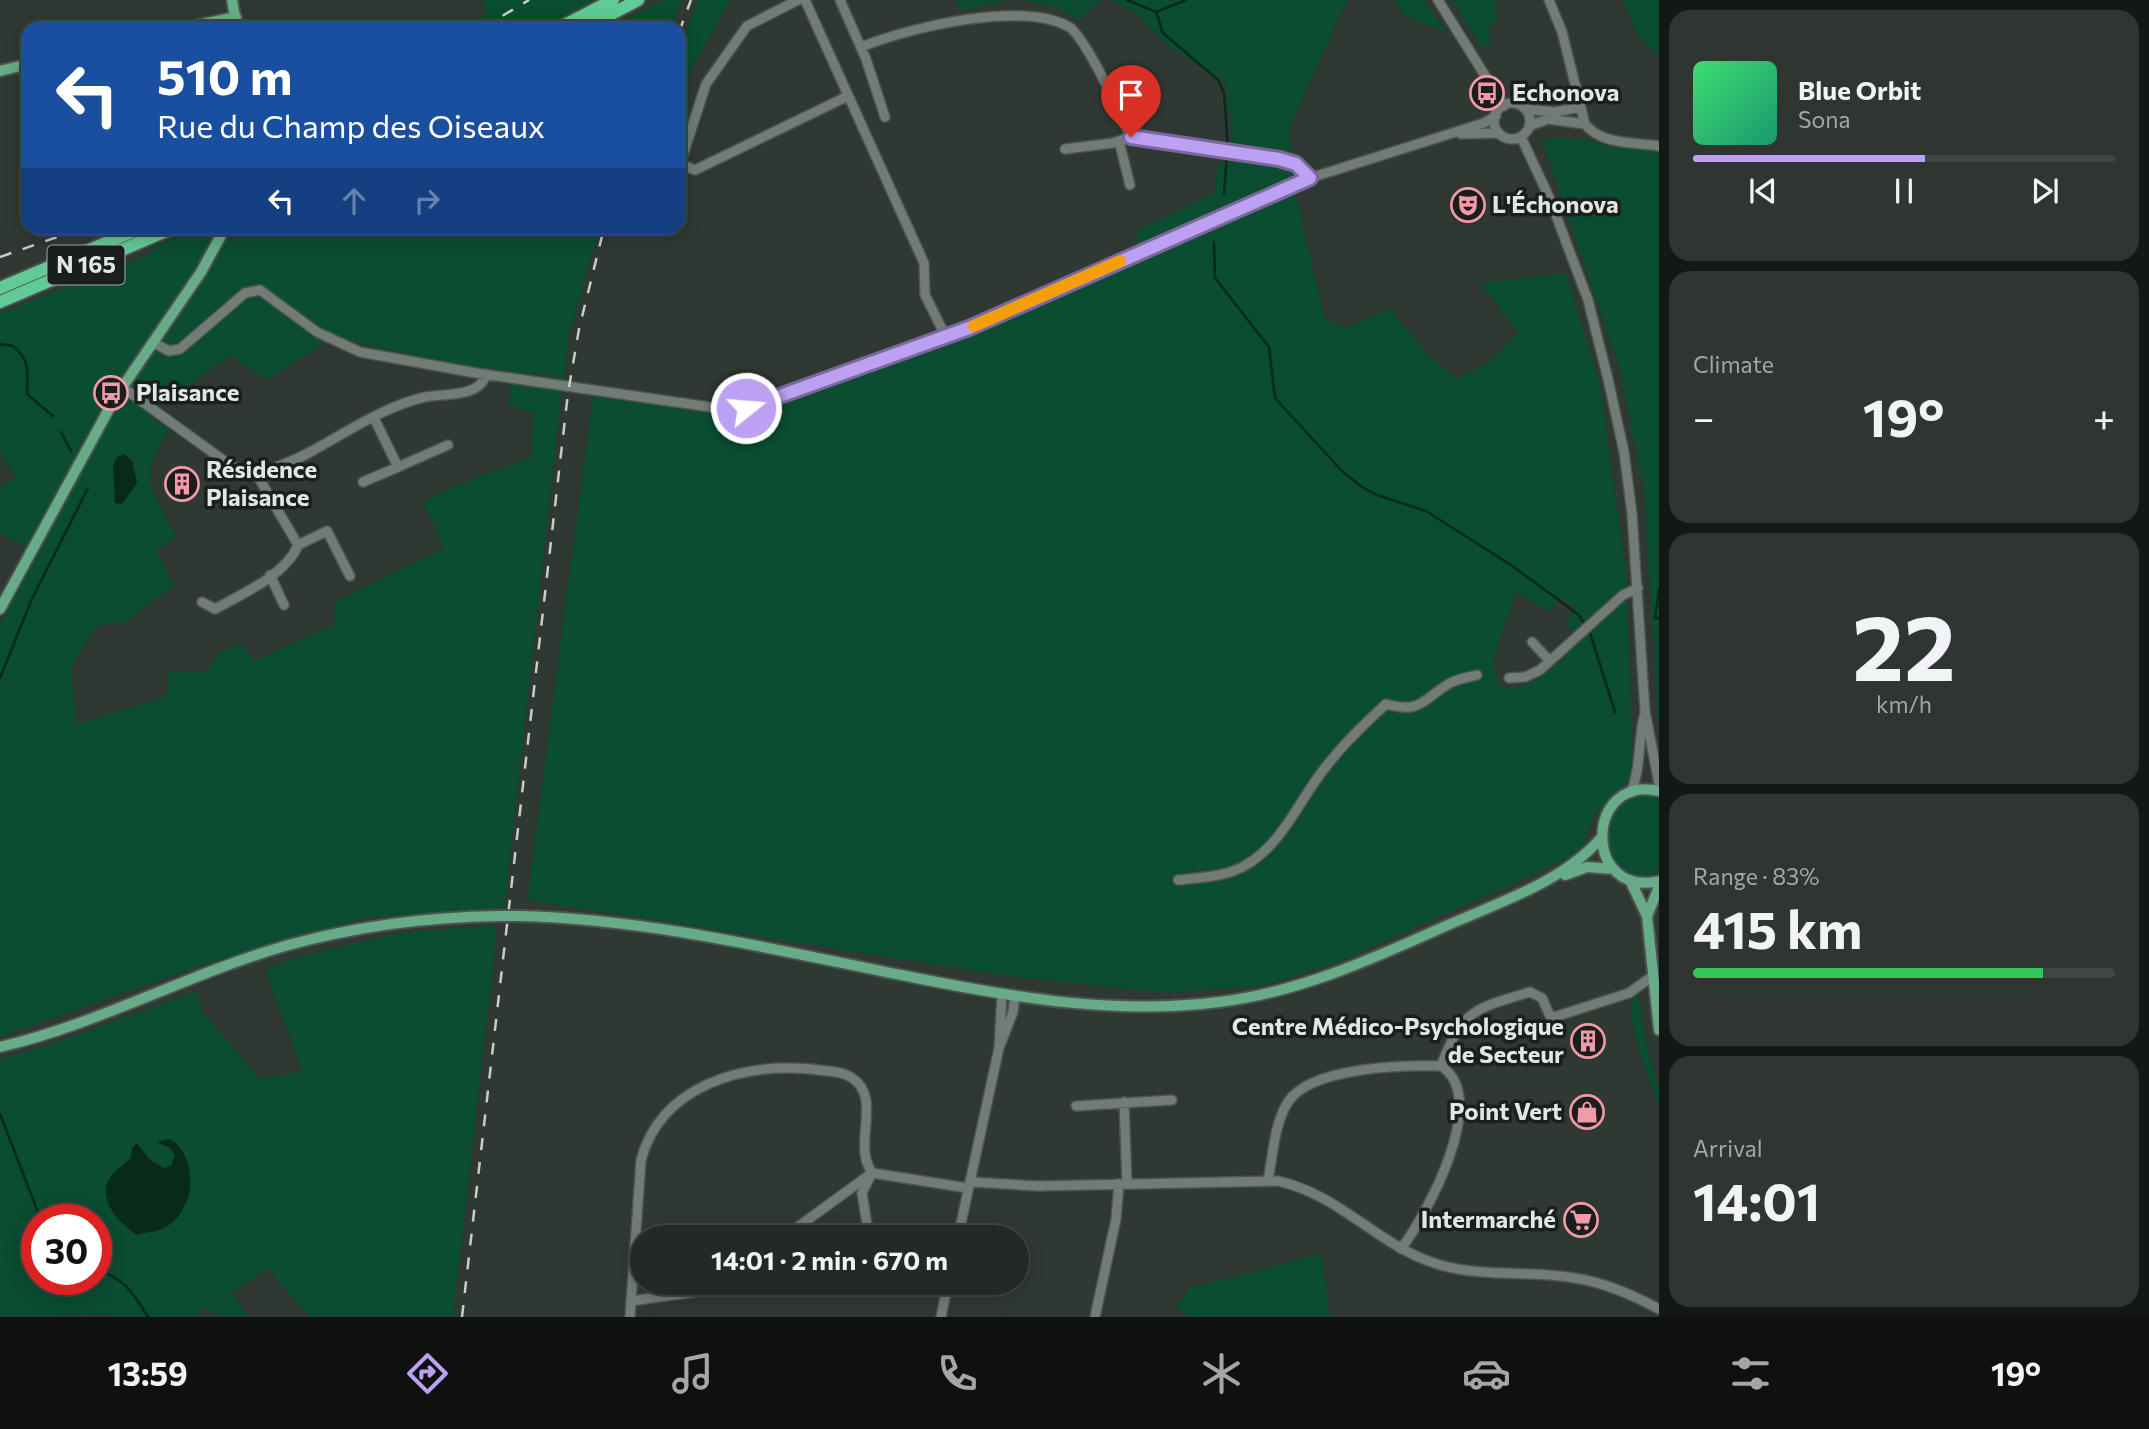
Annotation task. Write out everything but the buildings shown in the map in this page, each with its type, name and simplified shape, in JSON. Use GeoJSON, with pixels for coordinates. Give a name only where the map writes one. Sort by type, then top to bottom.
{"type":"FeatureCollection","features":[{"type":"Feature","properties":{"kind":"highway"},"geometry":{"type":"LineString","coordinates":[[572,21],[613,0]]}},
{"type":"Feature","properties":{"kind":"highway"},"geometry":{"type":"LineString","coordinates":[[598,21],[638,0]]}},
{"type":"Feature","properties":{"kind":"highway","name":"N 165"},"geometry":{"type":"LineString","coordinates":[[0,288],[126,235]]}},
{"type":"Feature","properties":{"kind":"highway","name":"N 165"},"geometry":{"type":"LineString","coordinates":[[0,302],[157,235]]}},
{"type":"Feature","properties":{"kind":"highway"},"geometry":{"type":"LineString","coordinates":[[0,279],[21,271],[37,273]]}},
{"type":"Feature","properties":{"kind":"main road"},"geometry":{"type":"LineString","coordinates":[[232,0],[236,21]]}},
{"type":"Feature","properties":{"kind":"main road"},"geometry":{"type":"LineString","coordinates":[[0,71],[21,66]]}},
{"type":"Feature","properties":{"kind":"main road"},"geometry":{"type":"LineString","coordinates":[[0,608],[122,387],[201,272],[221,235]]}},
{"type":"Feature","properties":{"kind":"main road"},"geometry":{"type":"LineString","coordinates":[[1659,791],[1631,793],[1621,798],[1606,816],[1601,838],[1603,849],[1614,869],[1630,880],[1647,916],[1659,1030]]}},
{"type":"Feature","properties":{"kind":"main road"},"geometry":{"type":"LineString","coordinates":[[1543,882],[1581,859],[1601,838]]}},
{"type":"Feature","properties":{"kind":"main road"},"geometry":{"type":"LineString","coordinates":[[0,1047],[284,947],[362,927],[419,919],[500,916],[590,920],[681,933],[1015,996],[1126,1009],[1222,1002],[1278,991],[1348,967],[1543,882],[1587,867],[1614,869]]}},
{"type":"Feature","properties":{"kind":"main road"},"geometry":{"type":"LineString","coordinates":[[1630,880],[1659,881]]}},
{"type":"Feature","properties":{"kind":"main road"},"geometry":{"type":"LineString","coordinates":[[1647,916],[1659,887]]}},
{"type":"Feature","properties":{"kind":"street"},"geometry":{"type":"LineString","coordinates":[[686,146],[706,84],[747,26],[798,0]]}},
{"type":"Feature","properties":{"kind":"street"},"geometry":{"type":"LineString","coordinates":[[805,0],[846,97],[924,263],[925,295],[946,337]]}},
{"type":"Feature","properties":{"kind":"street"},"geometry":{"type":"LineString","coordinates":[[840,0],[861,47],[885,117]]}},
{"type":"Feature","properties":{"kind":"street"},"geometry":{"type":"LineString","coordinates":[[1438,0],[1504,106]]}},
{"type":"Feature","properties":{"kind":"street"},"geometry":{"type":"LineString","coordinates":[[1549,0],[1562,32],[1585,124],[1593,134],[1659,146]]}},
{"type":"Feature","properties":{"kind":"street"},"geometry":{"type":"LineString","coordinates":[[861,47],[985,8],[1035,7],[1054,15],[1078,37],[1131,137]]}},
{"type":"Feature","properties":{"kind":"street"},"geometry":{"type":"LineString","coordinates":[[686,166],[695,170],[846,97]]}},
{"type":"Feature","properties":{"kind":"street"},"geometry":{"type":"LineString","coordinates":[[152,342],[169,351],[180,349],[244,293],[260,290],[317,332],[339,344],[384,358],[710,407],[746,408],[946,337],[1310,178],[1446,135],[1496,116],[1504,106],[1517,104],[1525,109],[1555,113],[1580,107]]}},
{"type":"Feature","properties":{"kind":"street"},"geometry":{"type":"LineString","coordinates":[[1525,109],[1529,126]]}},
{"type":"Feature","properties":{"kind":"street"},"geometry":{"type":"LineString","coordinates":[[1496,116],[1499,133]]}},
{"type":"Feature","properties":{"kind":"street"},"geometry":{"type":"LineString","coordinates":[[1446,135],[1499,133],[1511,139],[1521,137],[1529,126],[1548,119],[1585,124]]}},
{"type":"Feature","properties":{"kind":"street"},"geometry":{"type":"LineString","coordinates":[[1065,149],[1131,137],[1223,149],[1296,164],[1310,178]]}},
{"type":"Feature","properties":{"kind":"street"},"geometry":{"type":"LineString","coordinates":[[1521,137],[1549,197],[1588,300],[1624,452],[1638,588],[1645,711],[1659,784]]}},
{"type":"Feature","properties":{"kind":"street"},"geometry":{"type":"LineString","coordinates":[[1119,141],[1130,185]]}},
{"type":"Feature","properties":{"kind":"street"},"geometry":{"type":"LineString","coordinates":[[257,475],[310,453],[374,418],[423,397],[474,390],[484,383],[486,374]]}},
{"type":"Feature","properties":{"kind":"street"},"geometry":{"type":"LineString","coordinates":[[122,387],[230,465],[257,475],[298,545]]}},
{"type":"Feature","properties":{"kind":"street"},"geometry":{"type":"LineString","coordinates":[[374,418],[398,467]]}},
{"type":"Feature","properties":{"kind":"street"},"geometry":{"type":"LineString","coordinates":[[363,482],[448,445]]}},
{"type":"Feature","properties":{"kind":"street"},"geometry":{"type":"LineString","coordinates":[[202,602],[215,609],[270,575],[294,555],[298,545],[327,531],[350,576]]}},
{"type":"Feature","properties":{"kind":"street"},"geometry":{"type":"LineString","coordinates":[[270,575],[284,605]]}},
{"type":"Feature","properties":{"kind":"street"},"geometry":{"type":"LineString","coordinates":[[1509,678],[1525,677],[1550,661],[1623,595],[1638,588]]}},
{"type":"Feature","properties":{"kind":"street"},"geometry":{"type":"LineString","coordinates":[[1532,642],[1550,661]]}},
{"type":"Feature","properties":{"kind":"street"},"geometry":{"type":"LineString","coordinates":[[1178,880],[1222,874],[1245,865],[1264,851],[1289,823],[1315,781],[1352,736],[1386,704],[1402,708],[1423,705],[1451,682],[1477,675]]}},
{"type":"Feature","properties":{"kind":"street"},"geometry":{"type":"LineString","coordinates":[[1631,793],[1640,769],[1640,733],[1645,711]]}},
{"type":"Feature","properties":{"kind":"street"},"geometry":{"type":"LineString","coordinates":[[1441,1066],[1463,1021],[1480,1006],[1530,992],[1542,998],[1551,1018],[1633,989],[1653,976]]}},
{"type":"Feature","properties":{"kind":"street"},"geometry":{"type":"LineString","coordinates":[[999,1048],[1002,994]]}},
{"type":"Feature","properties":{"kind":"street"},"geometry":{"type":"LineString","coordinates":[[961,1225],[999,1048],[1013,1012],[1015,996]]}},
{"type":"Feature","properties":{"kind":"street"},"geometry":{"type":"LineString","coordinates":[[630,1317],[641,1160],[646,1143],[666,1111],[691,1092],[720,1078],[777,1066],[835,1072],[851,1077],[861,1088],[866,1101],[865,1157],[872,1173]]}},
{"type":"Feature","properties":{"kind":"street"},"geometry":{"type":"LineString","coordinates":[[1268,1180],[1279,1125],[1288,1102],[1303,1087],[1319,1078],[1343,1073],[1441,1066],[1452,1073],[1457,1083],[1458,1122],[1451,1149],[1428,1207],[1401,1249]]}},
{"type":"Feature","properties":{"kind":"street"},"geometry":{"type":"LineString","coordinates":[[1076,1106],[1172,1100]]}},
{"type":"Feature","properties":{"kind":"street"},"geometry":{"type":"LineString","coordinates":[[1095,1317],[1124,1184],[1124,1102]]}},
{"type":"Feature","properties":{"kind":"street"},"geometry":{"type":"LineString","coordinates":[[867,1225],[862,1193],[872,1173]]}},
{"type":"Feature","properties":{"kind":"street"},"geometry":{"type":"LineString","coordinates":[[800,1225],[872,1173],[969,1185],[1040,1186],[1268,1180],[1314,1191],[1401,1249],[1435,1264],[1456,1269],[1574,1278],[1608,1287],[1659,1309]]}},
{"type":"Feature","properties":{"kind":"street"},"geometry":{"type":"LineString","coordinates":[[631,1301],[674,1295]]}},
{"type":"Feature","properties":{"kind":"street"},"geometry":{"type":"LineString","coordinates":[[941,1317],[946,1295]]}},
{"type":"Feature","properties":{"kind":"shaded area"},"geometry":{"type":"Polygon","coordinates":[[[483,0],[595,0],[554,21],[476,21],[486,14],[483,0]]]}},
{"type":"Feature","properties":{"kind":"shaded area"},"geometry":{"type":"Polygon","coordinates":[[[663,0],[682,0],[674,21],[620,21],[663,0]]]}},
{"type":"Feature","properties":{"kind":"shaded area"},"geometry":{"type":"Polygon","coordinates":[[[698,0],[730,0],[686,80],[686,29],[698,0]]]}},
{"type":"Feature","properties":{"kind":"shaded area"},"geometry":{"type":"Polygon","coordinates":[[[954,0],[1012,0],[963,10],[954,0]]]}},
{"type":"Feature","properties":{"kind":"shaded area"},"geometry":{"type":"Polygon","coordinates":[[[1022,0],[1101,0],[1078,20],[1060,8],[1022,0]]]}},
{"type":"Feature","properties":{"kind":"shaded area"},"geometry":{"type":"Polygon","coordinates":[[[1112,0],[1347,0],[1289,129],[1296,196],[1325,319],[1346,328],[1390,308],[1427,354],[1457,379],[1490,361],[1518,332],[1480,283],[1566,273],[1600,383],[1626,575],[1633,776],[1592,818],[1585,843],[1569,858],[1332,965],[1265,985],[1166,993],[1009,976],[527,900],[593,394],[750,414],[907,358],[1144,259],[1136,231],[1214,193],[1218,164],[1235,162],[1226,82],[1169,47],[1139,16],[1112,0]],[[1516,592],[1493,661],[1499,685],[1510,688],[1532,682],[1543,676],[1578,642],[1566,620],[1576,607],[1561,597],[1549,612],[1516,592]]]}},
{"type":"Feature","properties":{"kind":"shaded area"},"geometry":{"type":"Polygon","coordinates":[[[1395,0],[1424,0],[1447,33],[1405,16],[1395,0]]]}},
{"type":"Feature","properties":{"kind":"shaded area"},"geometry":{"type":"Polygon","coordinates":[[[1452,0],[1495,0],[1498,21],[1488,28],[1491,44],[1481,46],[1452,0]]]}},
{"type":"Feature","properties":{"kind":"shaded area"},"geometry":{"type":"Polygon","coordinates":[[[1622,0],[1659,0],[1659,58],[1639,36],[1622,0]]]}},
{"type":"Feature","properties":{"kind":"shaded area"},"geometry":{"type":"Polygon","coordinates":[[[1546,138],[1582,139],[1613,147],[1659,151],[1659,729],[1644,492],[1620,371],[1544,146],[1546,138]]]}},
{"type":"Feature","properties":{"kind":"shaded area"},"geometry":{"type":"Polygon","coordinates":[[[182,235],[597,235],[568,340],[564,378],[448,362],[334,336],[267,380],[231,355],[162,403],[148,417],[170,429],[159,446],[150,472],[155,495],[176,537],[156,550],[174,585],[125,622],[96,626],[71,668],[77,724],[167,696],[169,672],[206,672],[220,651],[242,644],[254,661],[335,624],[334,602],[444,548],[423,502],[455,486],[531,457],[533,411],[509,407],[510,384],[562,390],[504,909],[367,917],[196,967],[0,1037],[0,624],[38,553],[0,534],[0,487],[17,477],[0,453],[0,313],[152,253],[151,248],[182,235]],[[124,454],[117,457],[113,466],[115,503],[137,475],[132,461],[124,454]]]}},
{"type":"Feature","properties":{"kind":"shaded area"},"geometry":{"type":"Polygon","coordinates":[[[124,454],[132,461],[137,483],[122,504],[115,503],[113,466],[117,457],[124,454]]]}},
{"type":"Feature","properties":{"kind":"shaded area"},"geometry":{"type":"Polygon","coordinates":[[[1632,795],[1659,795],[1659,873],[1642,876],[1627,872],[1616,863],[1609,850],[1606,836],[1609,821],[1617,807],[1632,795]]]}},
{"type":"Feature","properties":{"kind":"shaded area"},"geometry":{"type":"Polygon","coordinates":[[[495,925],[496,939],[453,1317],[310,1317],[268,1269],[231,1293],[249,1317],[220,1317],[217,1312],[203,1308],[194,1317],[113,1317],[111,1314],[0,1317],[0,1058],[44,1047],[197,991],[202,1011],[260,1079],[302,1071],[265,970],[295,958],[397,933],[495,925]]]}},
{"type":"Feature","properties":{"kind":"shaded area"},"geometry":{"type":"Polygon","coordinates":[[[1638,990],[1646,1042],[1659,1090],[1659,1106],[1638,1046],[1631,1014],[1638,990]]]}},
{"type":"Feature","properties":{"kind":"shaded area"},"geometry":{"type":"Polygon","coordinates":[[[170,1139],[180,1148],[190,1171],[188,1198],[175,1220],[161,1229],[137,1235],[112,1211],[112,1204],[107,1201],[107,1184],[113,1173],[131,1158],[132,1148],[137,1143],[150,1160],[164,1168],[171,1166],[175,1155],[170,1148],[157,1142],[170,1139]]]}},
{"type":"Feature","properties":{"kind":"shaded area"},"geometry":{"type":"Polygon","coordinates":[[[1321,1254],[1330,1317],[1190,1317],[1176,1307],[1189,1288],[1321,1254]]]}},
{"type":"Feature","properties":{"kind":"waterway"},"geometry":{"type":"LineString","coordinates":[[1127,0],[1156,12],[1186,0]]}},
{"type":"Feature","properties":{"kind":"waterway"},"geometry":{"type":"LineString","coordinates":[[1156,12],[1163,33],[1219,81],[1224,93],[1228,148]]}},
{"type":"Feature","properties":{"kind":"waterway"},"geometry":{"type":"LineString","coordinates":[[1224,193],[1227,155]]}},
{"type":"Feature","properties":{"kind":"waterway"},"geometry":{"type":"LineString","coordinates":[[1214,242],[1215,278],[1269,347],[1275,398],[1342,471],[1362,487],[1377,495],[1426,511],[1511,565],[1579,615],[1590,633],[1615,712]]}},
{"type":"Feature","properties":{"kind":"waterway"},"geometry":{"type":"LineString","coordinates":[[0,344],[13,346],[19,351],[25,362],[27,394],[53,416]]}},
{"type":"Feature","properties":{"kind":"waterway"},"geometry":{"type":"LineString","coordinates":[[61,432],[71,451]]}},
{"type":"Feature","properties":{"kind":"waterway"},"geometry":{"type":"LineString","coordinates":[[0,678],[31,601],[88,488]]}},
{"type":"Feature","properties":{"kind":"waterway"},"geometry":{"type":"LineString","coordinates":[[1659,590],[1655,618],[1659,618]]}},
{"type":"Feature","properties":{"kind":"waterway"},"geometry":{"type":"LineString","coordinates":[[0,1114],[35,1204]]}},
{"type":"Feature","properties":{"kind":"waterway"},"geometry":{"type":"LineString","coordinates":[[112,1276],[133,1294],[148,1317]]}},
{"type":"Feature","properties":{"kind":"railway"},"geometry":{"type":"LineString","coordinates":[[494,21],[529,0]]}},
{"type":"Feature","properties":{"kind":"railway"},"geometry":{"type":"LineString","coordinates":[[683,21],[691,0]]}},
{"type":"Feature","properties":{"kind":"railway"},"geometry":{"type":"LineString","coordinates":[[0,257],[63,235]]}},
{"type":"Feature","properties":{"kind":"railway"},"geometry":{"type":"LineString","coordinates":[[462,1317],[568,393],[579,329],[602,235]]}},
{"type":"Feature","properties":{"kind":"slow traffic"},"geometry":{"type":"LineString","coordinates":[[974,326],[1120,261]]}},
{"type":"Feature","properties":{"kind":"place","name":"Echonova"},"geometry":{"type":"Point","coordinates":[1487,93]}},
{"type":"Feature","properties":{"kind":"place","name":"L'Échonova"},"geometry":{"type":"Point","coordinates":[1468,205]}},
{"type":"Feature","properties":{"kind":"place","name":"Plaisance"},"geometry":{"type":"Point","coordinates":[111,393]}},
{"type":"Feature","properties":{"kind":"place","name":"Résidence Plaisance"},"geometry":{"type":"Point","coordinates":[182,484]}},
{"type":"Feature","properties":{"kind":"place","name":"Centre Médico-Psychologique de Secteur"},"geometry":{"type":"Point","coordinates":[1588,1041]}},
{"type":"Feature","properties":{"kind":"place","name":"Point Vert"},"geometry":{"type":"Point","coordinates":[1587,1112]}},
{"type":"Feature","properties":{"kind":"place","name":"Intermarché"},"geometry":{"type":"Point","coordinates":[1581,1220]}},
{"type":"Feature","properties":{"kind":"route"},"geometry":{"type":"LineString","coordinates":[[746,408],[765,404],[830,377],[969,328],[1310,178],[1296,164],[1279,159],[1131,137]]}}]}
